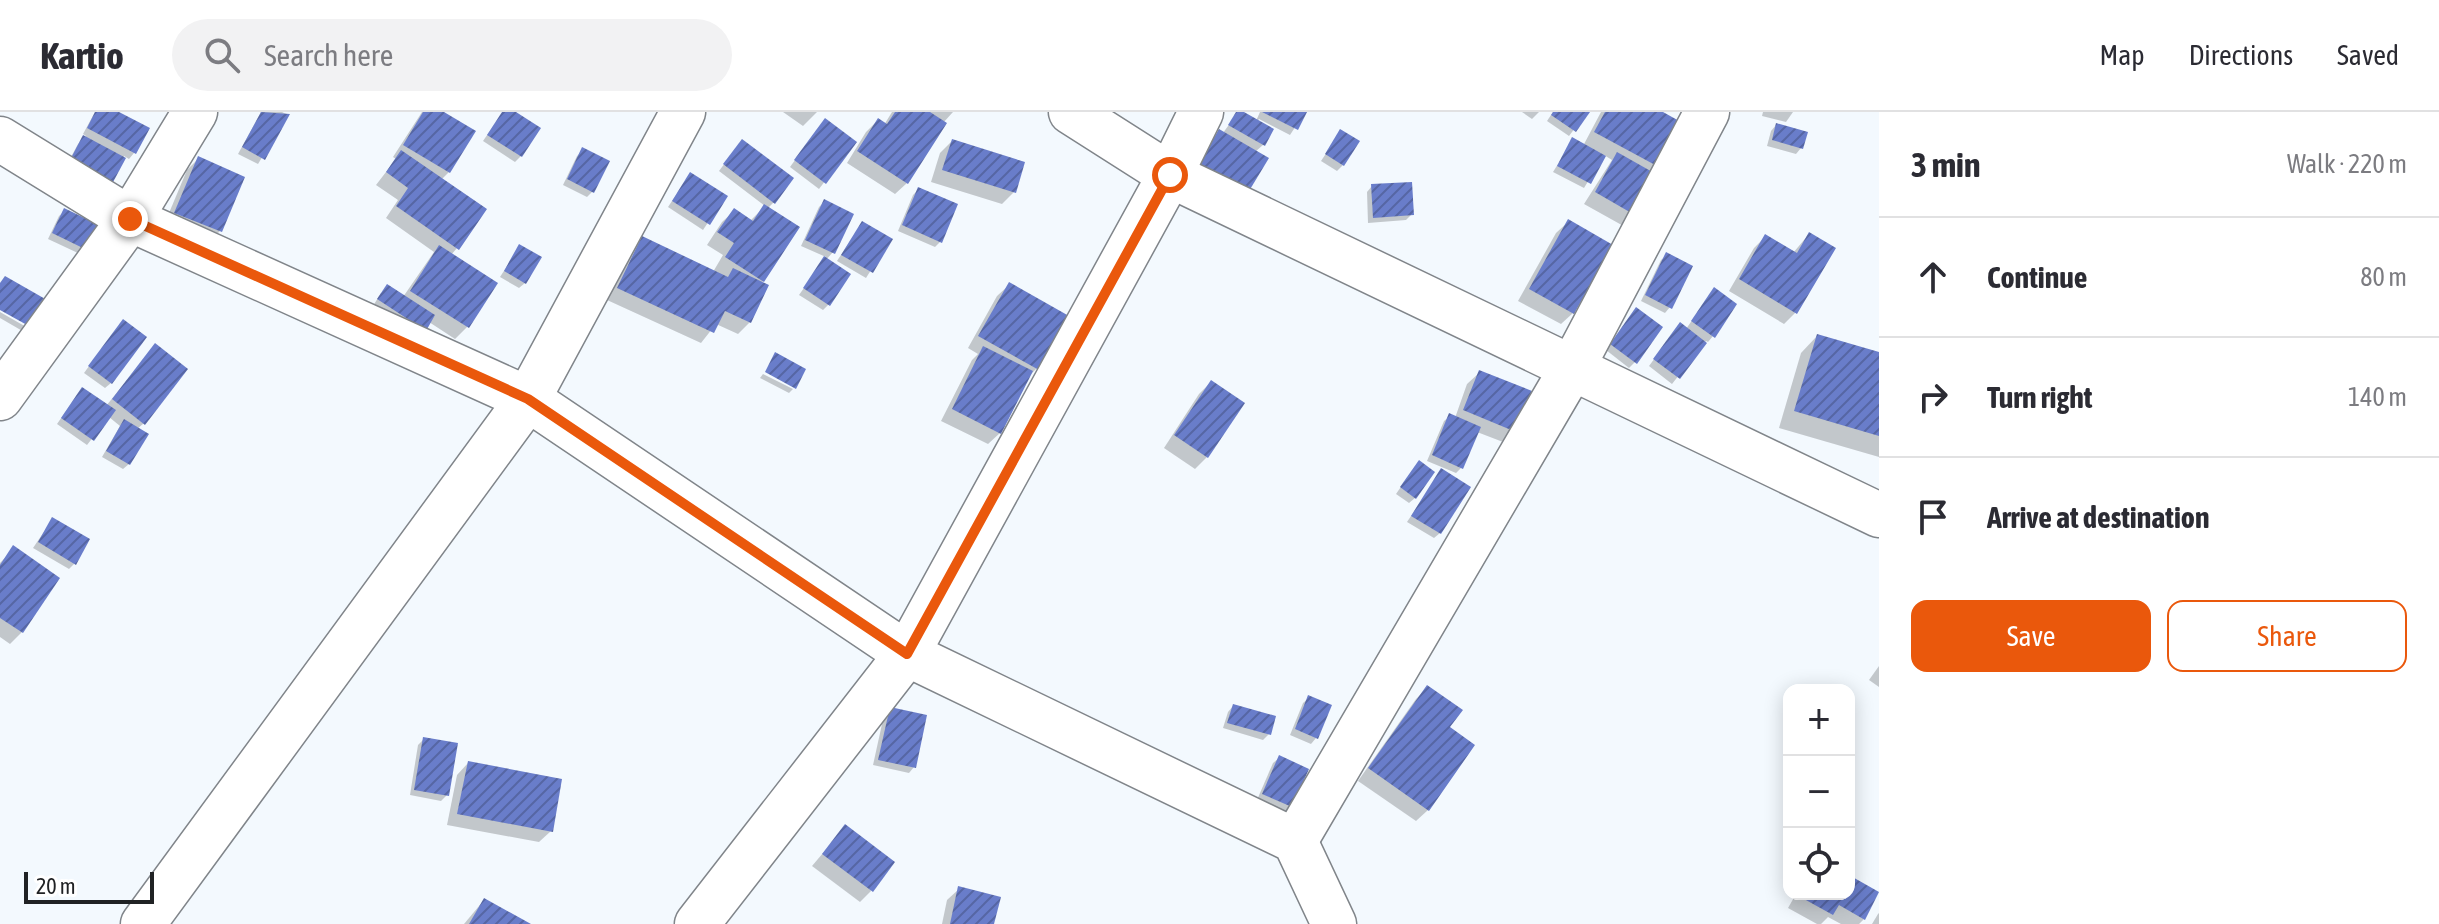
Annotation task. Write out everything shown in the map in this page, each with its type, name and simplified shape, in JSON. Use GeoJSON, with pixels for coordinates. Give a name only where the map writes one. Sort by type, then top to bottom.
{"type":"FeatureCollection","features":[{"type":"Feature","properties":{"kind":"street"},"geometry":{"type":"LineString","coordinates":[[0,398],[130,219],[195,112]]}},
{"type":"Feature","properties":{"kind":"street"},"geometry":{"type":"LineString","coordinates":[[143,924],[528,399],[683,112]]}},
{"type":"Feature","properties":{"kind":"street"},"geometry":{"type":"LineString","coordinates":[[1071,112],[1170,175],[1571,370],[1879,515]]}},
{"type":"Feature","properties":{"kind":"street"},"geometry":{"type":"LineString","coordinates":[[697,924],[907,654],[1170,175],[1201,112]]}},
{"type":"Feature","properties":{"kind":"street"},"geometry":{"type":"LineString","coordinates":[[1295,841],[1571,370],[1707,112]]}},
{"type":"Feature","properties":{"kind":"street"},"geometry":{"type":"LineString","coordinates":[[0,139],[130,219],[528,399],[907,654],[1295,841],[1334,924]]}},
{"type":"Feature","properties":{"kind":"building"},"geometry":{"type":"Polygon","coordinates":[[[95,112],[119,112],[150,128],[136,154],[87,128],[95,112]]]}},
{"type":"Feature","properties":{"kind":"building"},"geometry":{"type":"Polygon","coordinates":[[[261,112],[290,114],[265,160],[242,147],[261,112]]]}},
{"type":"Feature","properties":{"kind":"building"},"geometry":{"type":"Polygon","coordinates":[[[423,112],[444,112],[476,131],[450,173],[403,145],[423,112]]]}},
{"type":"Feature","properties":{"kind":"building"},"geometry":{"type":"Polygon","coordinates":[[[502,112],[516,112],[541,128],[522,157],[487,135],[502,112]]]}},
{"type":"Feature","properties":{"kind":"building"},"geometry":{"type":"Polygon","coordinates":[[[895,112],[930,112],[947,123],[908,184],[857,151],[878,118],[887,124],[895,112]]]}},
{"type":"Feature","properties":{"kind":"building"},"geometry":{"type":"Polygon","coordinates":[[[1236,112],[1244,112],[1274,129],[1265,146],[1228,125],[1236,112]]]}},
{"type":"Feature","properties":{"kind":"building"},"geometry":{"type":"Polygon","coordinates":[[[1262,112],[1307,112],[1298,130],[1262,112]]]}},
{"type":"Feature","properties":{"kind":"building"},"geometry":{"type":"Polygon","coordinates":[[[1553,112],[1590,112],[1576,132],[1551,115],[1553,112]]]}},
{"type":"Feature","properties":{"kind":"building"},"geometry":{"type":"Polygon","coordinates":[[[1605,112],[1663,112],[1681,122],[1657,166],[1594,132],[1605,112]]]}},
{"type":"Feature","properties":{"kind":"building"},"geometry":{"type":"Polygon","coordinates":[[[825,118],[857,142],[826,184],[794,160],[825,118]]]}},
{"type":"Feature","properties":{"kind":"building"},"geometry":{"type":"Polygon","coordinates":[[[1776,123],[1808,132],[1803,149],[1772,140],[1776,123]]]}},
{"type":"Feature","properties":{"kind":"building"},"geometry":{"type":"Polygon","coordinates":[[[1219,129],[1269,158],[1243,201],[1194,172],[1219,129]]]}},
{"type":"Feature","properties":{"kind":"building"},"geometry":{"type":"Polygon","coordinates":[[[1340,129],[1360,141],[1344,166],[1325,154],[1340,129]]]}},
{"type":"Feature","properties":{"kind":"building"},"geometry":{"type":"Polygon","coordinates":[[[83,135],[126,158],[112,184],[69,162],[83,135]]]}},
{"type":"Feature","properties":{"kind":"building"},"geometry":{"type":"Polygon","coordinates":[[[1572,137],[1606,156],[1591,184],[1557,166],[1572,137]]]}},
{"type":"Feature","properties":{"kind":"building"},"geometry":{"type":"Polygon","coordinates":[[[742,139],[794,178],[775,204],[723,164],[742,139]]]}},
{"type":"Feature","properties":{"kind":"building"},"geometry":{"type":"Polygon","coordinates":[[[952,139],[1025,162],[1016,193],[942,170],[952,139]]]}},
{"type":"Feature","properties":{"kind":"building"},"geometry":{"type":"Polygon","coordinates":[[[582,147],[610,161],[594,193],[567,179],[582,147]]]}},
{"type":"Feature","properties":{"kind":"building"},"geometry":{"type":"Polygon","coordinates":[[[401,150],[487,209],[459,250],[396,206],[408,188],[386,172],[401,150]]]}},
{"type":"Feature","properties":{"kind":"building"},"geometry":{"type":"Polygon","coordinates":[[[1617,152],[1663,178],[1640,218],[1595,192],[1617,152]]]}},
{"type":"Feature","properties":{"kind":"building"},"geometry":{"type":"Polygon","coordinates":[[[198,156],[245,177],[222,232],[174,213],[198,156]]]}},
{"type":"Feature","properties":{"kind":"building"},"geometry":{"type":"Polygon","coordinates":[[[690,172],[728,196],[710,225],[672,201],[690,172]]]}},
{"type":"Feature","properties":{"kind":"building"},"geometry":{"type":"Polygon","coordinates":[[[1412,182],[1414,215],[1373,218],[1371,184],[1412,182]]]}},
{"type":"Feature","properties":{"kind":"building"},"geometry":{"type":"Polygon","coordinates":[[[918,187],[958,204],[942,243],[902,225],[918,187]]]}},
{"type":"Feature","properties":{"kind":"building"},"geometry":{"type":"Polygon","coordinates":[[[824,199],[854,214],[835,254],[805,240],[824,199]]]}},
{"type":"Feature","properties":{"kind":"building"},"geometry":{"type":"Polygon","coordinates":[[[764,204],[800,227],[764,282],[725,257],[734,243],[717,232],[734,208],[753,221],[764,204]]]}},
{"type":"Feature","properties":{"kind":"building"},"geometry":{"type":"Polygon","coordinates":[[[64,208],[99,225],[87,250],[52,233],[64,208]]]}},
{"type":"Feature","properties":{"kind":"building"},"geometry":{"type":"Polygon","coordinates":[[[1568,219],[1613,245],[1574,314],[1529,289],[1568,219]]]}},
{"type":"Feature","properties":{"kind":"building"},"geometry":{"type":"Polygon","coordinates":[[[862,221],[893,239],[873,273],[841,255],[862,221]]]}},
{"type":"Feature","properties":{"kind":"building"},"geometry":{"type":"Polygon","coordinates":[[[1809,232],[1836,248],[1797,314],[1739,279],[1765,234],[1797,253],[1809,232]]]}},
{"type":"Feature","properties":{"kind":"building"},"geometry":{"type":"Polygon","coordinates":[[[642,236],[728,277],[733,268],[769,285],[751,323],[725,311],[714,333],[617,288],[642,236]]]}},
{"type":"Feature","properties":{"kind":"building"},"geometry":{"type":"Polygon","coordinates":[[[519,244],[542,257],[526,284],[504,271],[519,244]]]}},
{"type":"Feature","properties":{"kind":"building"},"geometry":{"type":"Polygon","coordinates":[[[439,245],[498,283],[469,328],[410,291],[439,245]]]}},
{"type":"Feature","properties":{"kind":"building"},"geometry":{"type":"Polygon","coordinates":[[[1666,252],[1693,266],[1672,309],[1645,295],[1666,252]]]}},
{"type":"Feature","properties":{"kind":"building"},"geometry":{"type":"Polygon","coordinates":[[[824,256],[851,274],[830,306],[803,288],[824,256]]]}},
{"type":"Feature","properties":{"kind":"building"},"geometry":{"type":"Polygon","coordinates":[[[5,276],[61,308],[45,335],[0,310],[0,283],[5,276]]]}},
{"type":"Feature","properties":{"kind":"building"},"geometry":{"type":"Polygon","coordinates":[[[1009,282],[1069,316],[1039,370],[978,336],[1009,282]]]}},
{"type":"Feature","properties":{"kind":"building"},"geometry":{"type":"Polygon","coordinates":[[[387,284],[435,315],[426,331],[377,299],[387,284]]]}},
{"type":"Feature","properties":{"kind":"building"},"geometry":{"type":"Polygon","coordinates":[[[1714,287],[1737,304],[1715,338],[1691,321],[1714,287]]]}},
{"type":"Feature","properties":{"kind":"building"},"geometry":{"type":"Polygon","coordinates":[[[1636,307],[1663,327],[1637,364],[1610,344],[1636,307]]]}},
{"type":"Feature","properties":{"kind":"building"},"geometry":{"type":"Polygon","coordinates":[[[123,319],[147,337],[112,384],[88,366],[123,319]]]}},
{"type":"Feature","properties":{"kind":"building"},"geometry":{"type":"Polygon","coordinates":[[[1680,322],[1707,343],[1680,379],[1653,359],[1680,322]]]}},
{"type":"Feature","properties":{"kind":"building"},"geometry":{"type":"Polygon","coordinates":[[[1817,334],[1879,352],[1879,436],[1794,411],[1817,334]]]}},
{"type":"Feature","properties":{"kind":"building"},"geometry":{"type":"Polygon","coordinates":[[[155,343],[188,369],[145,425],[112,399],[155,343]]]}},
{"type":"Feature","properties":{"kind":"building"},"geometry":{"type":"Polygon","coordinates":[[[983,346],[1033,371],[1001,434],[952,409],[983,346]]]}},
{"type":"Feature","properties":{"kind":"building"},"geometry":{"type":"Polygon","coordinates":[[[775,352],[806,369],[796,389],[765,372],[775,352]]]}},
{"type":"Feature","properties":{"kind":"building"},"geometry":{"type":"Polygon","coordinates":[[[1479,370],[1532,391],[1516,432],[1463,410],[1479,370]]]}},
{"type":"Feature","properties":{"kind":"building"},"geometry":{"type":"Polygon","coordinates":[[[1211,380],[1245,403],[1208,458],[1174,435],[1211,380]]]}},
{"type":"Feature","properties":{"kind":"building"},"geometry":{"type":"Polygon","coordinates":[[[82,387],[116,410],[94,441],[61,418],[82,387]]]}},
{"type":"Feature","properties":{"kind":"building"},"geometry":{"type":"Polygon","coordinates":[[[1449,413],[1481,427],[1463,469],[1432,455],[1449,413]]]}},
{"type":"Feature","properties":{"kind":"building"},"geometry":{"type":"Polygon","coordinates":[[[124,419],[149,434],[130,465],[106,451],[124,419]]]}},
{"type":"Feature","properties":{"kind":"building"},"geometry":{"type":"Polygon","coordinates":[[[1419,460],[1435,472],[1416,499],[1400,487],[1419,460]]]}},
{"type":"Feature","properties":{"kind":"building"},"geometry":{"type":"Polygon","coordinates":[[[1441,468],[1471,487],[1441,534],[1411,516],[1441,468]]]}},
{"type":"Feature","properties":{"kind":"building"},"geometry":{"type":"Polygon","coordinates":[[[52,517],[90,539],[76,565],[38,542],[52,517]]]}},
{"type":"Feature","properties":{"kind":"building"},"geometry":{"type":"Polygon","coordinates":[[[13,545],[60,578],[23,633],[0,618],[0,565],[13,545]]]}},
{"type":"Feature","properties":{"kind":"building"},"geometry":{"type":"Polygon","coordinates":[[[1427,685],[1463,710],[1450,727],[1475,745],[1429,811],[1368,768],[1427,685]]]}},
{"type":"Feature","properties":{"kind":"building"},"geometry":{"type":"Polygon","coordinates":[[[1308,695],[1332,705],[1318,739],[1295,729],[1308,695]]]}},
{"type":"Feature","properties":{"kind":"building"},"geometry":{"type":"Polygon","coordinates":[[[1233,704],[1276,716],[1271,735],[1227,723],[1233,704]]]}},
{"type":"Feature","properties":{"kind":"building"},"geometry":{"type":"Polygon","coordinates":[[[890,707],[927,715],[916,768],[878,760],[890,707]]]}},
{"type":"Feature","properties":{"kind":"building"},"geometry":{"type":"Polygon","coordinates":[[[423,737],[458,743],[449,796],[414,790],[423,737]]]}},
{"type":"Feature","properties":{"kind":"building"},"geometry":{"type":"Polygon","coordinates":[[[1279,755],[1309,769],[1292,807],[1262,794],[1279,755]]]}},
{"type":"Feature","properties":{"kind":"building"},"geometry":{"type":"Polygon","coordinates":[[[468,761],[562,779],[553,832],[457,814],[468,761]]]}},
{"type":"Feature","properties":{"kind":"building"},"geometry":{"type":"Polygon","coordinates":[[[845,824],[895,862],[873,892],[822,854],[845,824]]]}},
{"type":"Feature","properties":{"kind":"building"},"geometry":{"type":"Polygon","coordinates":[[[1855,878],[1879,892],[1865,920],[1839,905],[1833,915],[1806,900],[1855,900],[1855,878]]]}},
{"type":"Feature","properties":{"kind":"building"},"geometry":{"type":"Polygon","coordinates":[[[958,886],[1001,897],[994,924],[950,924],[958,886]]]}},
{"type":"Feature","properties":{"kind":"building"},"geometry":{"type":"Polygon","coordinates":[[[484,898],[531,924],[469,924],[484,898]]]}},
{"type":"Feature","properties":{"kind":"route"},"geometry":{"type":"LineString","coordinates":[[130,219],[528,399],[907,654],[1170,175]]}}]}
